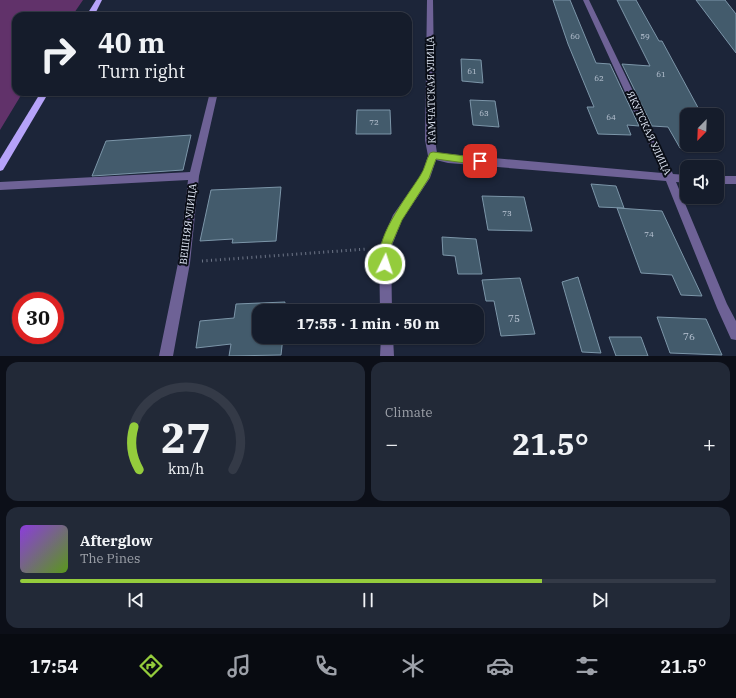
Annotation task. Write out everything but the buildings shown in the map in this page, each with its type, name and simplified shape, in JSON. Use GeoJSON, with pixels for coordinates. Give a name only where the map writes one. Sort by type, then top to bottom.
{"type":"FeatureCollection","features":[{"type":"Feature","properties":{"kind":"main road"},"geometry":{"type":"LineString","coordinates":[[92,12],[99,0]]}},
{"type":"Feature","properties":{"kind":"main road"},"geometry":{"type":"LineString","coordinates":[[0,167],[43,96]]}},
{"type":"Feature","properties":{"kind":"street","name":"КАМЧАТСКАЯ УЛИЦА"},"geometry":{"type":"LineString","coordinates":[[386,304],[385,248],[398,218],[426,176],[433,156],[430,140],[430,0]]}},
{"type":"Feature","properties":{"kind":"street","name":"ЯКУТСКАЯ УЛИЦА"},"geometry":{"type":"LineString","coordinates":[[586,0],[670,179],[722,308],[736,334]]}},
{"type":"Feature","properties":{"kind":"street","name":"ВЕШНЯЯ УЛИЦА"},"geometry":{"type":"LineString","coordinates":[[166,356],[184,263],[194,176],[213,96]]}},
{"type":"Feature","properties":{"kind":"street"},"geometry":{"type":"LineString","coordinates":[[433,156],[680,179]]}},
{"type":"Feature","properties":{"kind":"street"},"geometry":{"type":"LineString","coordinates":[[0,186],[194,176]]}},
{"type":"Feature","properties":{"kind":"street"},"geometry":{"type":"LineString","coordinates":[[724,180],[736,180]]}},
{"type":"Feature","properties":{"kind":"street"},"geometry":{"type":"LineString","coordinates":[[387,344],[387,356]]}},
{"type":"Feature","properties":{"kind":"path"},"geometry":{"type":"LineString","coordinates":[[184,263],[385,248]]}},
{"type":"Feature","properties":{"kind":"shaded area"},"geometry":{"type":"Polygon","coordinates":[[[0,0],[83,0],[75,12],[12,12],[12,96],[21,96],[0,130],[0,0]]]}},
{"type":"Feature","properties":{"kind":"route"},"geometry":{"type":"LineString","coordinates":[[385,264],[385,248],[398,218],[426,176],[433,156],[480,161]]}}]}
